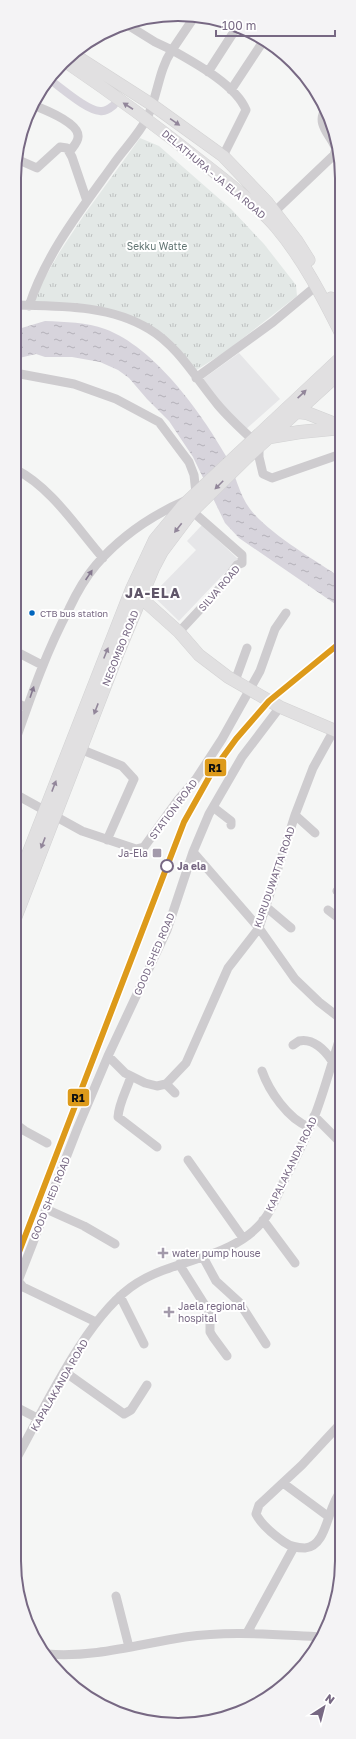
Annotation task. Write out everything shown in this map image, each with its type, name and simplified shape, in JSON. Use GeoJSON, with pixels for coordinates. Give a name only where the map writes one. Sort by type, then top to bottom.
{"type":"FeatureCollection","features":[{"type":"Feature","properties":{"kind":"highway","name":"NEGOMBO ROAD"},"geometry":{"type":"LineString","coordinates":[[21,899],[49,813],[144,560],[164,528],[198,495],[254,446],[280,415],[335,364]]}},
{"type":"Feature","properties":{"kind":"highway","name":"NEGOMBO ROAD"},"geometry":{"type":"LineString","coordinates":[[254,446],[270,437],[335,377]]}},
{"type":"Feature","properties":{"kind":"highway"},"geometry":{"type":"LineString","coordinates":[[321,390],[320,409],[322,416],[327,422]]}},
{"type":"Feature","properties":{"kind":"highway"},"geometry":{"type":"LineString","coordinates":[[280,415],[290,411],[298,411],[307,413],[335,425]]}},
{"type":"Feature","properties":{"kind":"highway"},"geometry":{"type":"LineString","coordinates":[[270,437],[335,428]]}},
{"type":"Feature","properties":{"kind":"highway","name":"NEGOMBO ROAD"},"geometry":{"type":"LineString","coordinates":[[21,875],[80,749],[140,597],[162,551],[192,511],[198,495]]}},
{"type":"Feature","properties":{"kind":"main road","name":"DELATHURA - JA ELA ROAD"},"geometry":{"type":"LineString","coordinates":[[78,57],[151,104],[223,156],[271,215],[298,241],[335,304]]}},
{"type":"Feature","properties":{"kind":"main road","name":"DELATHURA - JA ELA ROAD"},"geometry":{"type":"LineString","coordinates":[[70,64],[147,118],[223,179],[271,215],[315,287],[335,323]]}},
{"type":"Feature","properties":{"kind":"main road"},"geometry":{"type":"LineString","coordinates":[[140,597],[179,632],[199,655],[235,681],[280,707],[335,730]]}},
{"type":"Feature","properties":{"kind":"street"},"geometry":{"type":"LineString","coordinates":[[29,306],[35,288],[45,268],[77,214],[147,118],[156,93],[164,62],[191,21]]}},
{"type":"Feature","properties":{"kind":"street"},"geometry":{"type":"LineString","coordinates":[[132,28],[208,72],[231,90],[242,101],[246,110],[223,156]]}},
{"type":"Feature","properties":{"kind":"street"},"geometry":{"type":"LineString","coordinates":[[208,72],[234,31]]}},
{"type":"Feature","properties":{"kind":"street"},"geometry":{"type":"LineString","coordinates":[[231,90],[261,45]]}},
{"type":"Feature","properties":{"kind":"street"},"geometry":{"type":"LineString","coordinates":[[38,106],[61,117],[76,129],[79,135],[78,139],[70,151]]}},
{"type":"Feature","properties":{"kind":"street"},"geometry":{"type":"LineString","coordinates":[[321,114],[321,124],[330,136]]}},
{"type":"Feature","properties":{"kind":"street"},"geometry":{"type":"LineString","coordinates":[[22,161],[38,168],[60,146],[67,148],[70,151],[87,201]]}},
{"type":"Feature","properties":{"kind":"street"},"geometry":{"type":"LineString","coordinates":[[271,215],[334,155]]}},
{"type":"Feature","properties":{"kind":"street"},"geometry":{"type":"LineString","coordinates":[[196,378],[273,322],[315,287]]}},
{"type":"Feature","properties":{"kind":"street"},"geometry":{"type":"LineString","coordinates":[[21,305],[76,307],[135,322],[150,329],[169,345],[219,407],[254,446],[259,457],[262,474],[272,478],[335,456]]}},
{"type":"Feature","properties":{"kind":"street"},"geometry":{"type":"LineString","coordinates":[[21,374],[74,384],[109,396],[141,411],[159,422],[189,462],[194,475],[198,495],[151,517],[122,539],[95,566],[77,593],[42,665],[21,725]]}},
{"type":"Feature","properties":{"kind":"street"},"geometry":{"type":"LineString","coordinates":[[21,472],[29,476],[70,516],[103,558]]}},
{"type":"Feature","properties":{"kind":"street","name":"SILVA ROAD"},"geometry":{"type":"LineString","coordinates":[[179,632],[219,589],[238,565],[242,563],[242,555],[192,511]]}},
{"type":"Feature","properties":{"kind":"street","name":"STATION ROAD"},"geometry":{"type":"LineString","coordinates":[[21,797],[82,831],[136,850],[144,847],[178,800],[196,779],[250,691],[260,672],[275,629],[286,613]]}},
{"type":"Feature","properties":{"kind":"street"},"geometry":{"type":"LineString","coordinates":[[235,681],[246,648]]}},
{"type":"Feature","properties":{"kind":"street"},"geometry":{"type":"LineString","coordinates":[[21,654],[42,665]]}},
{"type":"Feature","properties":{"kind":"street"},"geometry":{"type":"LineString","coordinates":[[21,705],[27,708]]}},
{"type":"Feature","properties":{"kind":"street","name":"GOOD SHED ROAD"},"geometry":{"type":"LineString","coordinates":[[21,1273],[108,1056],[167,930],[192,852],[213,807],[242,757],[280,707]]}},
{"type":"Feature","properties":{"kind":"street","name":"KURUDUWATTA ROAD"},"geometry":{"type":"LineString","coordinates":[[166,1084],[186,1063],[228,968],[259,928],[295,816],[313,768],[335,735]]}},
{"type":"Feature","properties":{"kind":"street"},"geometry":{"type":"LineString","coordinates":[[80,749],[122,766],[134,779],[107,840]]}},
{"type":"Feature","properties":{"kind":"street"},"geometry":{"type":"LineString","coordinates":[[213,807],[231,820],[231,825]]}},
{"type":"Feature","properties":{"kind":"street"},"geometry":{"type":"LineString","coordinates":[[295,816],[315,833]]}},
{"type":"Feature","properties":{"kind":"street"},"geometry":{"type":"LineString","coordinates":[[192,852],[259,928],[295,979],[335,1015]]}},
{"type":"Feature","properties":{"kind":"street"},"geometry":{"type":"LineString","coordinates":[[265,906],[291,928]]}},
{"type":"Feature","properties":{"kind":"street"},"geometry":{"type":"LineString","coordinates":[[328,910],[335,915]]}},
{"type":"Feature","properties":{"kind":"street"},"geometry":{"type":"LineString","coordinates":[[293,1045],[299,1041],[313,1042],[322,1049],[332,1061]]}},
{"type":"Feature","properties":{"kind":"street","name":"KAPALAKANDA ROAD"},"geometry":{"type":"LineString","coordinates":[[21,1451],[65,1372],[96,1322],[120,1296],[135,1284],[150,1275],[232,1246],[263,1220],[291,1168],[314,1116],[335,1052]]}},
{"type":"Feature","properties":{"kind":"street"},"geometry":{"type":"LineString","coordinates":[[108,1056],[125,1073],[145,1083],[157,1086],[166,1084],[175,1093]]}},
{"type":"Feature","properties":{"kind":"street"},"geometry":{"type":"LineString","coordinates":[[262,1071],[271,1089],[288,1112],[304,1125],[309,1127]]}},
{"type":"Feature","properties":{"kind":"street"},"geometry":{"type":"LineString","coordinates":[[131,1076],[127,1091],[121,1101],[118,1117],[157,1147]]}},
{"type":"Feature","properties":{"kind":"street"},"geometry":{"type":"LineString","coordinates":[[314,1116],[335,1137]]}},
{"type":"Feature","properties":{"kind":"street"},"geometry":{"type":"LineString","coordinates":[[21,1129],[47,1142]]}},
{"type":"Feature","properties":{"kind":"street"},"geometry":{"type":"LineString","coordinates":[[188,1160],[243,1238]]}},
{"type":"Feature","properties":{"kind":"street"},"geometry":{"type":"LineString","coordinates":[[46,1209],[84,1226],[115,1244]]}},
{"type":"Feature","properties":{"kind":"street"},"geometry":{"type":"LineString","coordinates":[[263,1220],[295,1263]]}},
{"type":"Feature","properties":{"kind":"street"},"geometry":{"type":"LineString","coordinates":[[203,1257],[216,1281],[239,1302],[266,1344]]}},
{"type":"Feature","properties":{"kind":"street"},"geometry":{"type":"LineString","coordinates":[[179,1264],[206,1307],[210,1316],[210,1332],[227,1356]]}},
{"type":"Feature","properties":{"kind":"street","name":"GOOD SHED ROAD"},"geometry":{"type":"LineString","coordinates":[[21,1285],[23,1288],[96,1322]]}},
{"type":"Feature","properties":{"kind":"street"},"geometry":{"type":"LineString","coordinates":[[120,1296],[144,1344]]}},
{"type":"Feature","properties":{"kind":"street"},"geometry":{"type":"LineString","coordinates":[[65,1372],[124,1414],[131,1410],[147,1385]]}},
{"type":"Feature","properties":{"kind":"street"},"geometry":{"type":"LineString","coordinates":[[21,1410],[39,1419]]}},
{"type":"Feature","properties":{"kind":"street"},"geometry":{"type":"LineString","coordinates":[[335,1429],[284,1483],[260,1505],[256,1514],[262,1524],[271,1532],[294,1547],[314,1545],[321,1537],[335,1499]]}},
{"type":"Feature","properties":{"kind":"street"},"geometry":{"type":"LineString","coordinates":[[284,1483],[329,1517]]}},
{"type":"Feature","properties":{"kind":"street"},"geometry":{"type":"LineString","coordinates":[[247,1633],[294,1547]]}},
{"type":"Feature","properties":{"kind":"street"},"geometry":{"type":"LineString","coordinates":[[116,1596],[129,1647]]}},
{"type":"Feature","properties":{"kind":"street"},"geometry":{"type":"LineString","coordinates":[[51,1655],[64,1656],[91,1654],[185,1637],[247,1633],[316,1637]]}},
{"type":"Feature","properties":{"kind":"shaded area"},"geometry":{"type":"Polygon","coordinates":[[[239,353],[280,399],[245,430],[200,381],[239,353]]]}},
{"type":"Feature","properties":{"kind":"shaded area"},"geometry":{"type":"Polygon","coordinates":[[[202,525],[238,559],[179,621],[152,595],[196,550],[187,541],[202,525]]]}},
{"type":"Feature","properties":{"kind":"green space","name":"Sekku Watte"},"geometry":{"type":"Polygon","coordinates":[[[140,138],[159,146],[231,209],[264,244],[296,285],[297,296],[225,352],[195,371],[135,320],[36,304],[35,295],[59,253],[84,215],[140,138]]]}},
{"type":"Feature","properties":{"kind":"water"},"geometry":{"type":"Polygon","coordinates":[[[45,321],[83,324],[105,329],[123,338],[141,350],[158,365],[190,401],[226,456],[243,497],[250,509],[280,537],[335,574],[335,604],[239,538],[225,523],[193,457],[169,421],[129,378],[118,370],[100,362],[72,357],[45,357],[36,354],[21,358],[21,328],[45,321]]]}},
{"type":"Feature","properties":{"kind":"waterway"},"geometry":{"type":"LineString","coordinates":[[53,82],[81,103],[94,110],[104,111],[108,110],[114,105]]}},
{"type":"Feature","properties":{"kind":"railway"},"geometry":{"type":"LineString","coordinates":[[21,1241],[94,1057]]}},
{"type":"Feature","properties":{"kind":"transit line","name":"R1"},"geometry":{"type":"LineString","coordinates":[[21,1247],[184,822],[212,772],[236,739],[269,701],[335,647]]}},
{"type":"Feature","properties":{"kind":"place","name":"CTB bus station"},"geometry":{"type":"Point","coordinates":[32,613]}},
{"type":"Feature","properties":{"kind":"place","name":"Ja-Ela"},"geometry":{"type":"Point","coordinates":[157,853]}},
{"type":"Feature","properties":{"kind":"place","name":"Ja ela"},"geometry":{"type":"Point","coordinates":[167,866]}},
{"type":"Feature","properties":{"kind":"place","name":"water pump house"},"geometry":{"type":"Point","coordinates":[163,1253]}},
{"type":"Feature","properties":{"kind":"place","name":"Jaela regional hospital"},"geometry":{"type":"Point","coordinates":[169,1312]}},
{"type":"Feature","properties":{"kind":"district","name":"JA-ELA"},"geometry":{"type":"Point","coordinates":[153,593]}}]}
